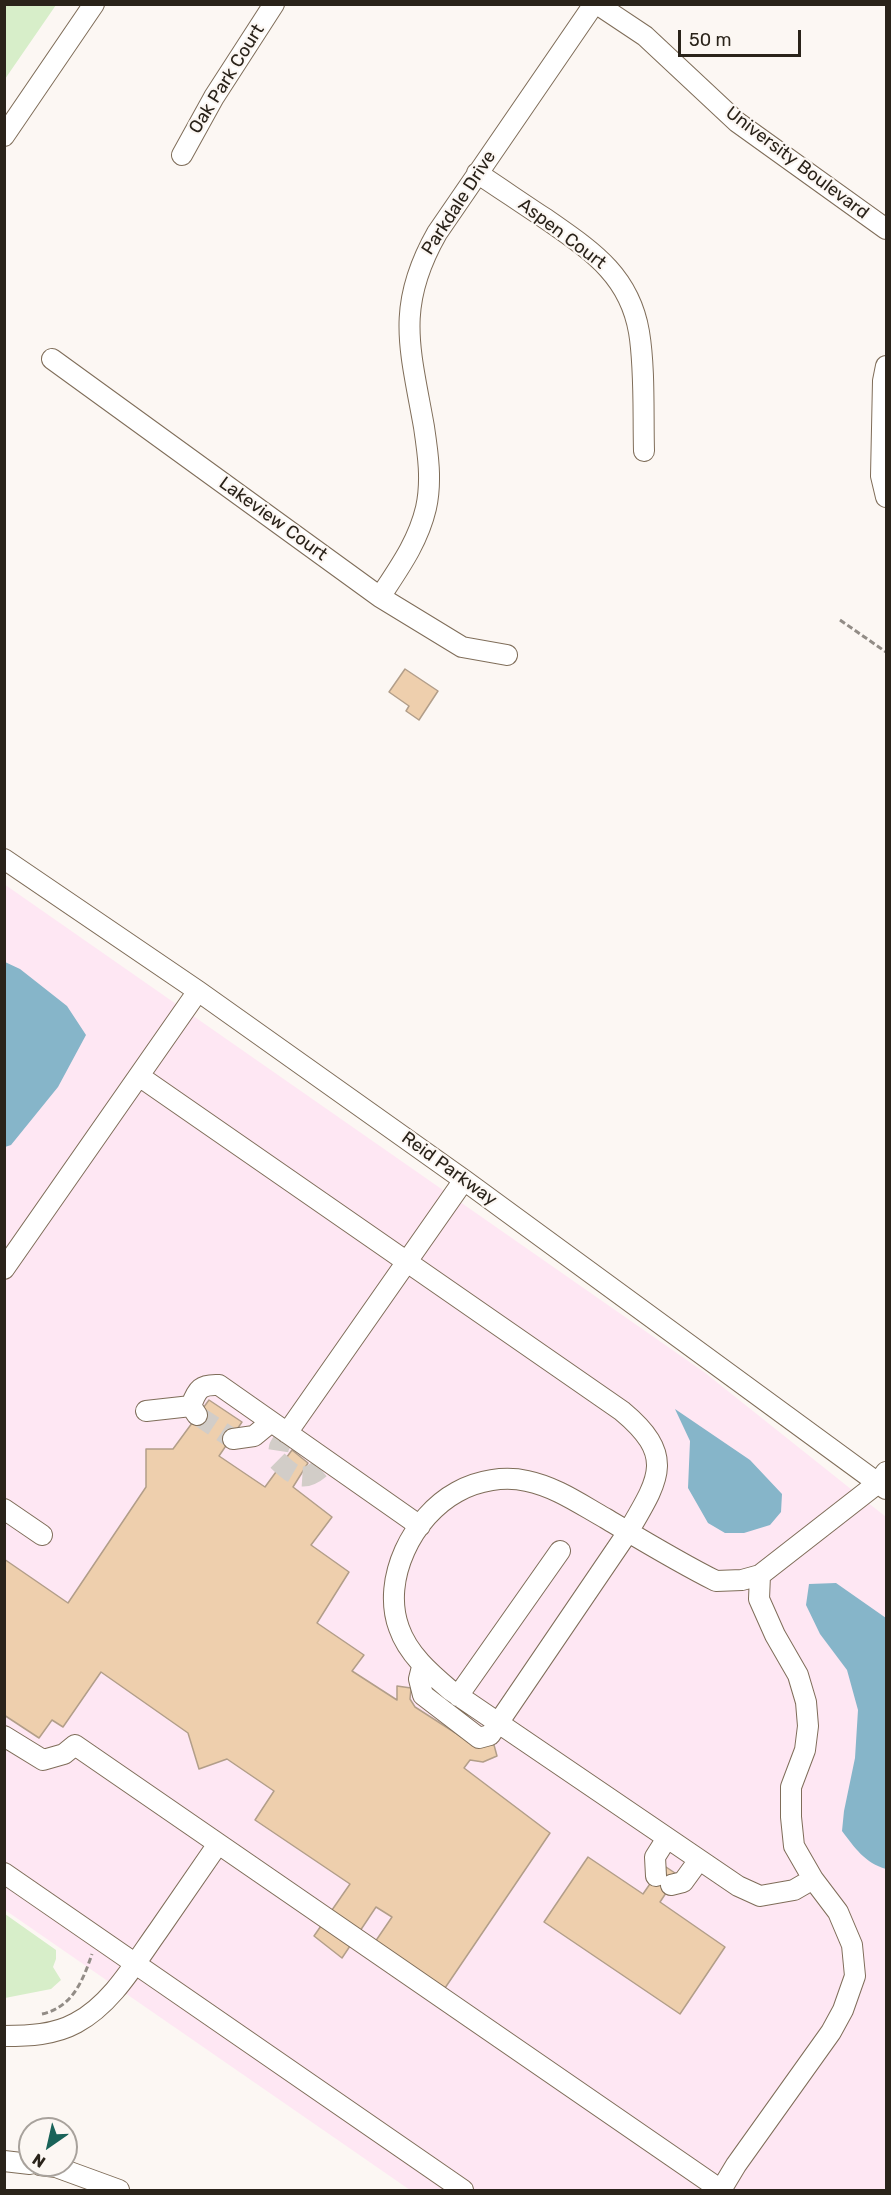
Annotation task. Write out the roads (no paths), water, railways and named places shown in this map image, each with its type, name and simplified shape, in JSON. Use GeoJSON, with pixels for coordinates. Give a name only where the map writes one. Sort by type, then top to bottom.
{"type":"FeatureCollection","features":[{"type":"Feature","properties":{"kind":"street"},"geometry":{"type":"LineString","coordinates":[[4,135],[94,4]]}},
{"type":"Feature","properties":{"kind":"street","name":"Oak Park Court"},"geometry":{"type":"LineString","coordinates":[[182,155],[214,97],[274,4]]}},
{"type":"Feature","properties":{"kind":"street","name":"Parkdale Drive"},"geometry":{"type":"LineString","coordinates":[[380,597],[409,554],[426,507],[429,456],[409,346],[408,317],[411,297],[423,256],[477,173],[595,4]]}},
{"type":"Feature","properties":{"kind":"street","name":"University Boulevard"},"geometry":{"type":"LineString","coordinates":[[595,4],[645,36],[737,122],[886,229]]}},
{"type":"Feature","properties":{"kind":"street","name":"Aspen Court"},"geometry":{"type":"LineString","coordinates":[[477,173],[596,254],[613,272],[624,289],[639,332],[644,451]]}},
{"type":"Feature","properties":{"kind":"street","name":"Lakeview Court"},"geometry":{"type":"LineString","coordinates":[[52,359],[380,597],[462,647],[507,655]]}},
{"type":"Feature","properties":{"kind":"street"},"geometry":{"type":"LineString","coordinates":[[886,366],[882,381],[881,476],[886,497]]}},
{"type":"Feature","properties":{"kind":"street","name":"Reid Parkway"},"geometry":{"type":"LineString","coordinates":[[4,859],[198,991],[884,1481]]}},
{"type":"Feature","properties":{"kind":"street"},"geometry":{"type":"LineString","coordinates":[[4,1269],[198,991]]}},
{"type":"Feature","properties":{"kind":"street"},"geometry":{"type":"LineString","coordinates":[[139,1076],[622,1410],[638,1424],[650,1440],[657,1460],[657,1479],[628,1532],[490,1735],[479,1737],[423,1695],[419,1679],[422,1667]]}},
{"type":"Feature","properties":{"kind":"street"},"geometry":{"type":"LineString","coordinates":[[233,1439],[254,1436],[279,1428],[406,1261],[464,1180]]}},
{"type":"Feature","properties":{"kind":"street"},"geometry":{"type":"LineString","coordinates":[[146,1411],[194,1411],[196,1393],[206,1384],[219,1385],[420,1526]]}},
{"type":"Feature","properties":{"kind":"street"},"geometry":{"type":"LineString","coordinates":[[813,1879],[794,1890],[760,1896],[738,1886],[699,1860],[458,1696],[422,1667],[399,1629],[393,1597],[399,1565],[420,1526],[435,1509],[457,1491],[494,1479],[527,1481],[559,1492],[716,1581],[742,1580],[760,1575],[884,1481]]}},
{"type":"Feature","properties":{"kind":"street"},"geometry":{"type":"LineString","coordinates":[[4,1509],[42,1535]]}},
{"type":"Feature","properties":{"kind":"street"},"geometry":{"type":"LineString","coordinates":[[458,1696],[560,1551]]}},
{"type":"Feature","properties":{"kind":"street"},"geometry":{"type":"LineString","coordinates":[[4,1736],[43,1760],[64,1754],[75,1745],[721,2190],[736,2165],[831,2032],[843,2010],[855,1976],[852,1945],[838,1912],[813,1879],[794,1846],[790,1787],[805,1750],[806,1702],[798,1675],[775,1635],[759,1599],[760,1575]]}},
{"type":"Feature","properties":{"kind":"street"},"geometry":{"type":"LineString","coordinates":[[667,1838],[655,1857],[663,1880],[683,1882],[699,1860]]}},
{"type":"Feature","properties":{"kind":"street"},"geometry":{"type":"LineString","coordinates":[[4,2036],[24,2036],[59,2031],[78,2022],[114,1991],[218,1844]]}},
{"type":"Feature","properties":{"kind":"street"},"geometry":{"type":"LineString","coordinates":[[4,1873],[463,2190]]}},
{"type":"Feature","properties":{"kind":"street"},"geometry":{"type":"LineString","coordinates":[[78,2175],[118,2190]]}},
{"type":"Feature","properties":{"kind":"water"},"geometry":{"type":"Polygon","coordinates":[[[5,962],[20,969],[67,1006],[86,1035],[58,1087],[11,1145],[5,1147],[5,962]]]}},
{"type":"Feature","properties":{"kind":"water"},"geometry":{"type":"Polygon","coordinates":[[[675,1409],[750,1460],[782,1494],[781,1512],[770,1525],[744,1533],[725,1533],[708,1523],[688,1488],[690,1441],[675,1409]]]}},
{"type":"Feature","properties":{"kind":"water"},"geometry":{"type":"Polygon","coordinates":[[[836,1583],[886,1618],[886,1869],[866,1859],[842,1831],[855,1758],[858,1710],[847,1670],[820,1634],[806,1605],[809,1584],[836,1583]]]}},
{"type":"Feature","properties":{"kind":"tunnel"},"geometry":{"type":"LineString","coordinates":[[197,1415],[233,1439]]}},
{"type":"Feature","properties":{"kind":"tunnel"},"geometry":{"type":"LineString","coordinates":[[287,1433],[279,1447],[277,1460],[290,1472],[308,1476],[327,1462]]}}]}
